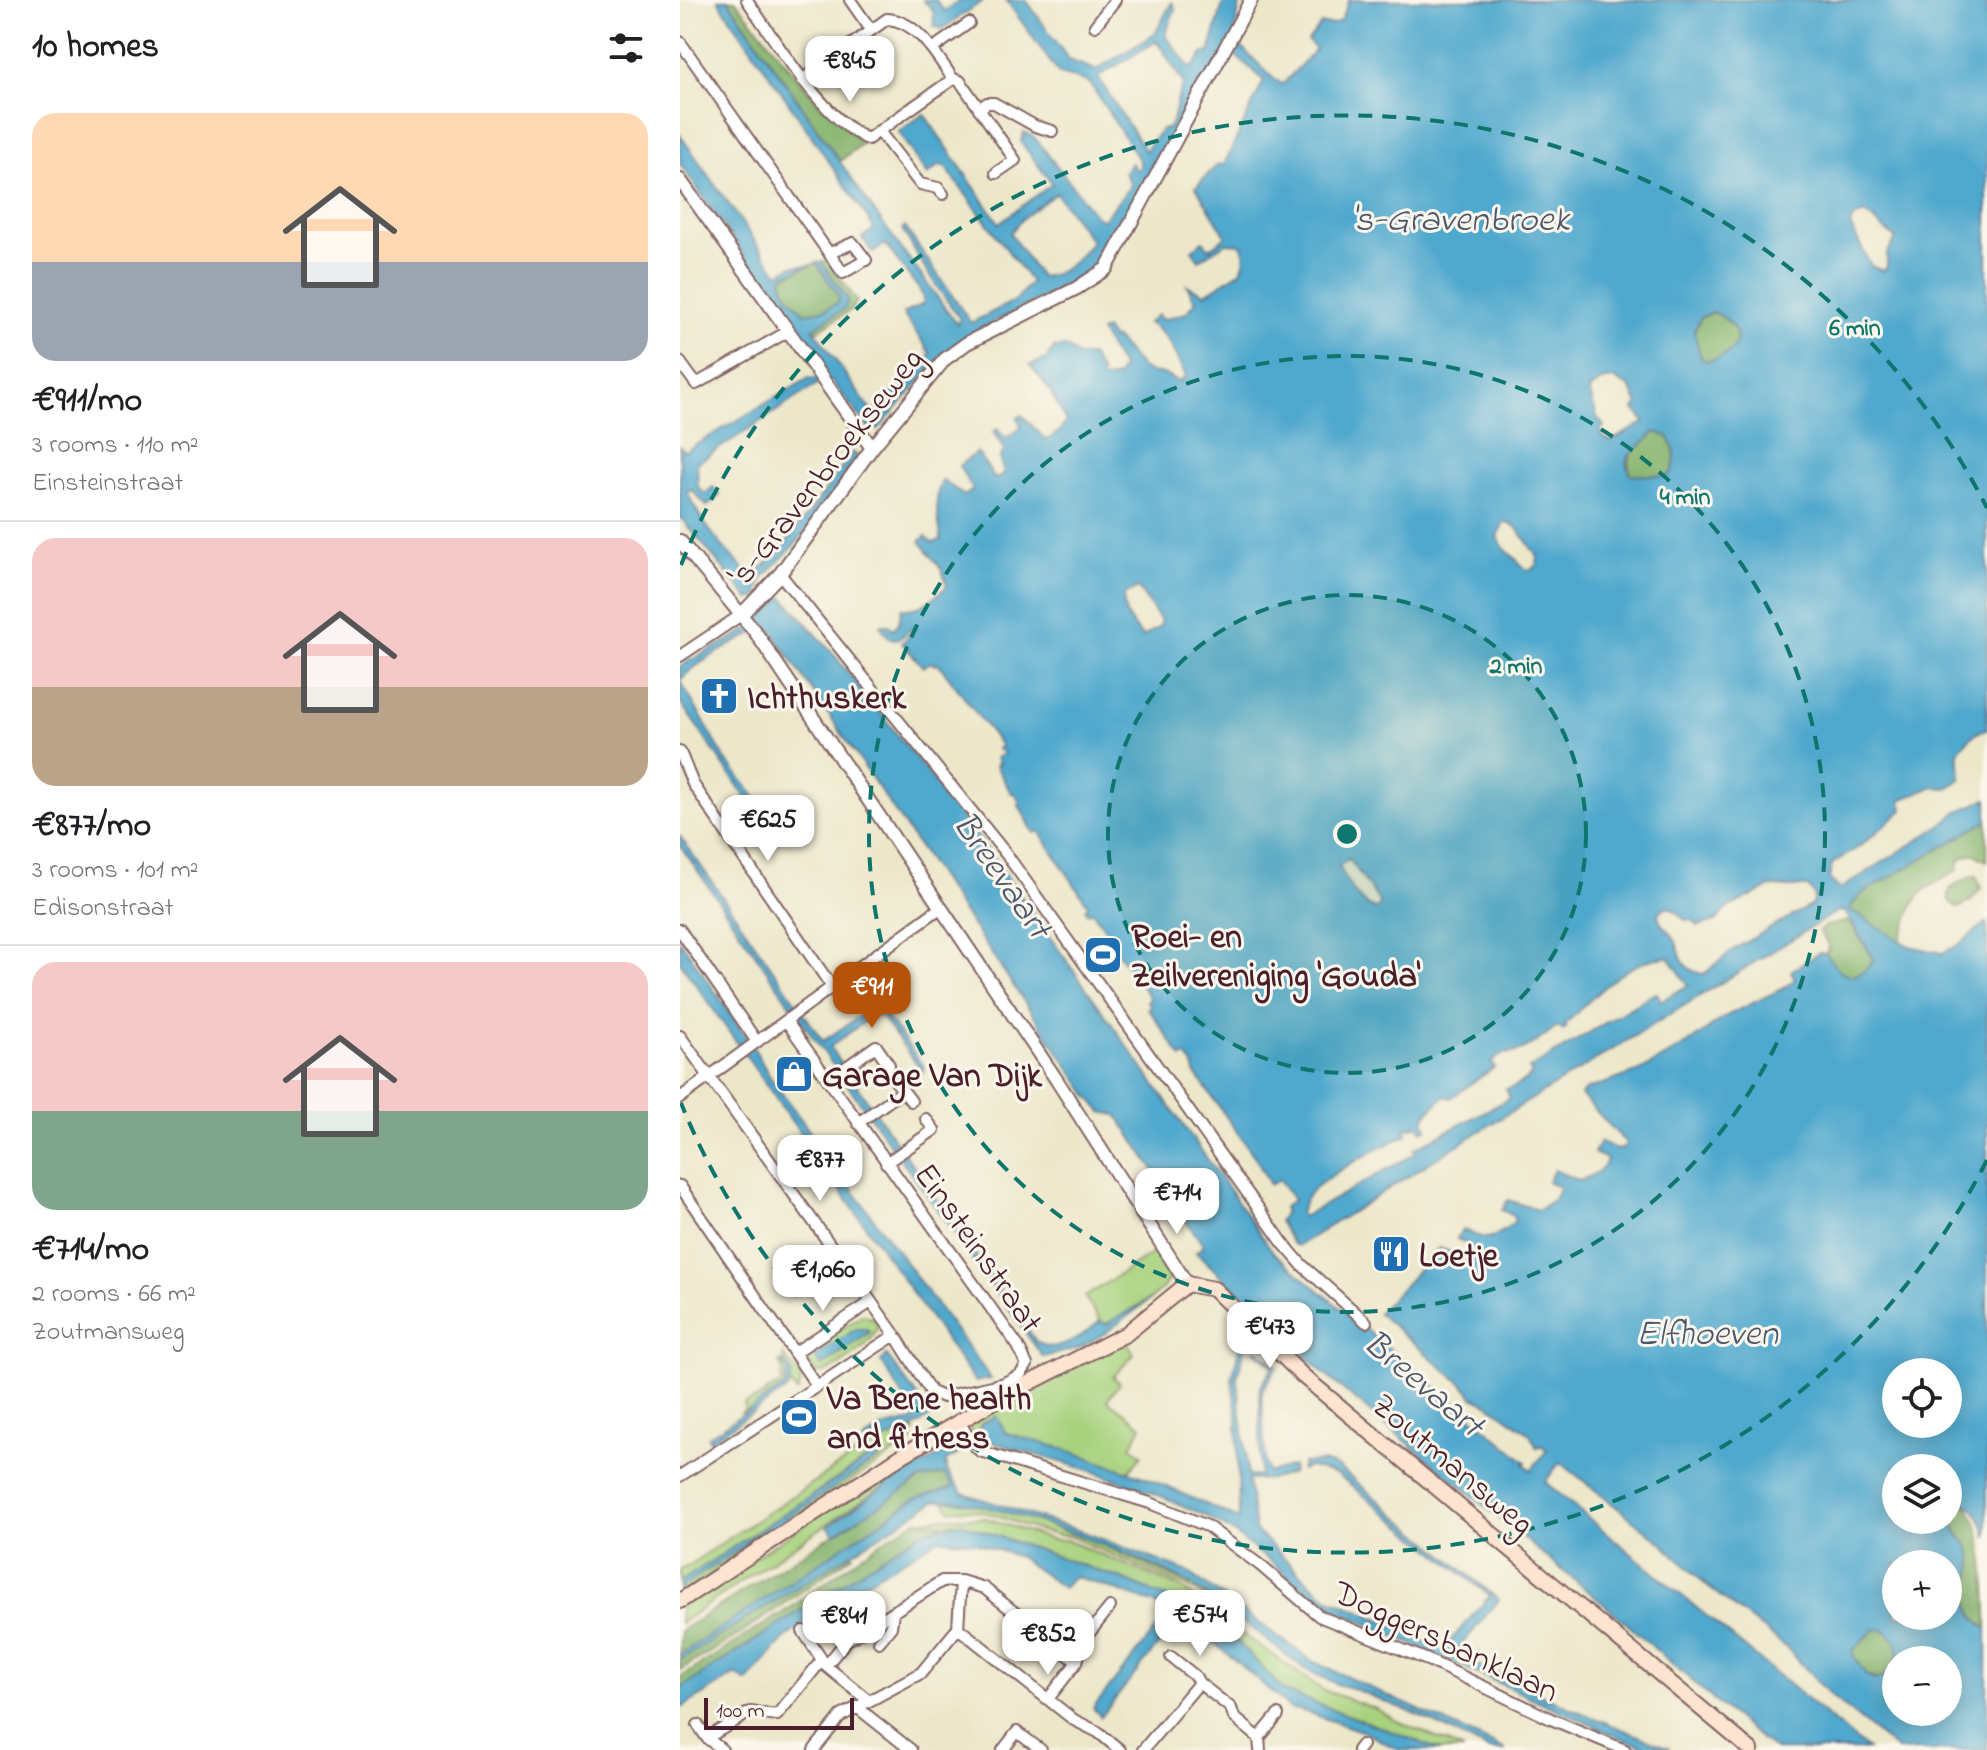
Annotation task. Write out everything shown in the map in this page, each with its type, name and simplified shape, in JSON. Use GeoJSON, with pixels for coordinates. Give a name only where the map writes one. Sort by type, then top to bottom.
{"type":"FeatureCollection","features":[{"type":"Feature","properties":{"kind":"main road","name":"Zoutmansweg"},"geometry":{"type":"LineString","coordinates":[[1187,1284],[1214,1289],[1261,1337],[1286,1352],[1303,1376],[1751,1750]]}},
{"type":"Feature","properties":{"kind":"main road"},"geometry":{"type":"LineString","coordinates":[[680,1601],[872,1474],[996,1400],[1126,1334],[1187,1284]]}},
{"type":"Feature","properties":{"kind":"street"},"geometry":{"type":"LineString","coordinates":[[747,0],[802,80],[854,133],[868,139],[953,79]]}},
{"type":"Feature","properties":{"kind":"street"},"geometry":{"type":"LineString","coordinates":[[850,0],[871,30]]}},
{"type":"Feature","properties":{"kind":"street"},"geometry":{"type":"LineString","coordinates":[[1095,26],[1115,0]]}},
{"type":"Feature","properties":{"kind":"street","name":"'s-Gravenbroekseweg"},"geometry":{"type":"LineString","coordinates":[[741,615],[780,574],[872,448],[945,359],[967,343],[1077,288],[1106,269],[1251,0]]}},
{"type":"Feature","properties":{"kind":"street"},"geometry":{"type":"LineString","coordinates":[[802,80],[887,19],[898,20],[932,49],[953,79],[960,81],[1015,160],[996,173]]}},
{"type":"Feature","properties":{"kind":"street"},"geometry":{"type":"LineString","coordinates":[[932,49],[969,23]]}},
{"type":"Feature","properties":{"kind":"street"},"geometry":{"type":"LineString","coordinates":[[680,42],[830,253]]}},
{"type":"Feature","properties":{"kind":"street"},"geometry":{"type":"LineString","coordinates":[[979,109],[987,103],[994,103],[1035,126],[1052,131]]}},
{"type":"Feature","properties":{"kind":"street"},"geometry":{"type":"LineString","coordinates":[[879,131],[920,184],[938,188],[943,194]]}},
{"type":"Feature","properties":{"kind":"street"},"geometry":{"type":"LineString","coordinates":[[680,180],[872,448]]}},
{"type":"Feature","properties":{"kind":"street"},"geometry":{"type":"LineString","coordinates":[[680,362],[696,384],[787,332]]}},
{"type":"Feature","properties":{"kind":"street"},"geometry":{"type":"LineString","coordinates":[[680,541],[753,630],[1056,1079],[1187,1284]]}},
{"type":"Feature","properties":{"kind":"street"},"geometry":{"type":"LineString","coordinates":[[780,574],[1007,855],[1283,1243],[1302,1265],[1366,1322]]}},
{"type":"Feature","properties":{"kind":"street"},"geometry":{"type":"LineString","coordinates":[[680,656],[741,615]]}},
{"type":"Feature","properties":{"kind":"street"},"geometry":{"type":"LineString","coordinates":[[680,752],[693,784],[832,987]]}},
{"type":"Feature","properties":{"kind":"street"},"geometry":{"type":"LineString","coordinates":[[680,1098],[940,908]]}},
{"type":"Feature","properties":{"kind":"street"},"geometry":{"type":"LineString","coordinates":[[680,930],[755,1044]]}},
{"type":"Feature","properties":{"kind":"street","name":"Einsteinstraat"},"geometry":{"type":"LineString","coordinates":[[790,1020],[858,1123],[1018,1346],[1027,1365],[1020,1375],[1004,1383],[937,1396],[931,1392],[895,1335]]}},
{"type":"Feature","properties":{"kind":"street"},"geometry":{"type":"LineString","coordinates":[[680,1036],[895,1335],[680,1476]]}},
{"type":"Feature","properties":{"kind":"street"},"geometry":{"type":"LineString","coordinates":[[828,1080],[876,1046],[889,1065]]}},
{"type":"Feature","properties":{"kind":"street"},"geometry":{"type":"LineString","coordinates":[[895,1080],[911,1101]]}},
{"type":"Feature","properties":{"kind":"street"},"geometry":{"type":"LineString","coordinates":[[858,1123],[903,1091]]}},
{"type":"Feature","properties":{"kind":"street","name":"Einsteinstraat"},"geometry":{"type":"LineString","coordinates":[[886,1163],[934,1130],[926,1119]]}},
{"type":"Feature","properties":{"kind":"street"},"geometry":{"type":"LineString","coordinates":[[680,1186],[817,1386]]}},
{"type":"Feature","properties":{"kind":"street"},"geometry":{"type":"LineString","coordinates":[[794,1353],[871,1302]]}},
{"type":"Feature","properties":{"kind":"street","name":"Doggersbanklaan"},"geometry":{"type":"LineString","coordinates":[[960,1422],[970,1441],[980,1451],[1125,1495],[1207,1526],[1261,1566],[1319,1616],[1430,1661],[1551,1719],[1625,1750]]}},
{"type":"Feature","properties":{"kind":"street"},"geometry":{"type":"LineString","coordinates":[[707,1738],[750,1712],[777,1715],[846,1641],[942,1581],[961,1581],[984,1588],[1077,1662]]}},
{"type":"Feature","properties":{"kind":"street"},"geometry":{"type":"LineString","coordinates":[[814,1750],[841,1716],[921,1673],[958,1628],[961,1581]]}},
{"type":"Feature","properties":{"kind":"street"},"geometry":{"type":"LineString","coordinates":[[1048,1699],[1077,1662],[1082,1642],[1110,1607]]}},
{"type":"Feature","properties":{"kind":"street"},"geometry":{"type":"LineString","coordinates":[[879,1642],[891,1627],[893,1612]]}},
{"type":"Feature","properties":{"kind":"street"},"geometry":{"type":"LineString","coordinates":[[958,1628],[1074,1720],[1098,1732],[1120,1750]]}},
{"type":"Feature","properties":{"kind":"street"},"geometry":{"type":"LineString","coordinates":[[803,1631],[824,1663],[869,1701]]}},
{"type":"Feature","properties":{"kind":"street"},"geometry":{"type":"LineString","coordinates":[[1171,1657],[1231,1708],[1234,1717],[1259,1738]]}},
{"type":"Feature","properties":{"kind":"street"},"geometry":{"type":"LineString","coordinates":[[1143,1750],[1199,1683]]}},
{"type":"Feature","properties":{"kind":"street"},"geometry":{"type":"LineString","coordinates":[[858,1708],[911,1750]]}},
{"type":"Feature","properties":{"kind":"street"},"geometry":{"type":"LineString","coordinates":[[1260,1750],[1259,1738],[1278,1715]]}},
{"type":"Feature","properties":{"kind":"street"},"geometry":{"type":"LineString","coordinates":[[698,1725],[707,1738],[722,1750]]}},
{"type":"Feature","properties":{"kind":"street"},"geometry":{"type":"LineString","coordinates":[[1003,1750],[1017,1732],[1041,1750]]}},
{"type":"Feature","properties":{"kind":"green space"},"geometry":{"type":"Polygon","coordinates":[[[728,0],[735,0],[819,104],[870,137],[840,161],[728,0]]]}},
{"type":"Feature","properties":{"kind":"green space"},"geometry":{"type":"Polygon","coordinates":[[[827,260],[857,301],[851,310],[817,331],[813,328],[844,308],[848,300],[821,262],[827,260]]]}},
{"type":"Feature","properties":{"kind":"green space"},"geometry":{"type":"Polygon","coordinates":[[[816,263],[839,296],[838,303],[824,310],[804,313],[787,294],[782,281],[784,276],[816,263]]]}},
{"type":"Feature","properties":{"kind":"green space"},"geometry":{"type":"Polygon","coordinates":[[[1714,312],[1732,326],[1737,341],[1728,353],[1706,361],[1701,359],[1694,331],[1701,317],[1714,312]]]}},
{"type":"Feature","properties":{"kind":"green space"},"geometry":{"type":"Polygon","coordinates":[[[1655,432],[1668,436],[1672,445],[1675,459],[1671,474],[1631,475],[1631,456],[1655,432]]]}},
{"type":"Feature","properties":{"kind":"green space"},"geometry":{"type":"Polygon","coordinates":[[[1987,821],[1987,861],[1973,853],[1959,860],[1958,870],[1924,890],[1913,904],[1900,941],[1849,909],[1861,894],[1987,821]]]}},
{"type":"Feature","properties":{"kind":"green space"},"geometry":{"type":"Polygon","coordinates":[[[1971,876],[1976,876],[1981,888],[1971,901],[1958,908],[1949,901],[1950,891],[1971,876]]]}},
{"type":"Feature","properties":{"kind":"green space"},"geometry":{"type":"Polygon","coordinates":[[[1849,921],[1873,962],[1864,973],[1853,978],[1836,968],[1826,954],[1829,945],[1819,931],[1826,926],[1849,921]]]}},
{"type":"Feature","properties":{"kind":"green space"},"geometry":{"type":"Polygon","coordinates":[[[1159,1249],[1169,1273],[1162,1289],[1123,1316],[1106,1324],[1100,1321],[1085,1297],[1159,1249]]]}},
{"type":"Feature","properties":{"kind":"green space"},"geometry":{"type":"Polygon","coordinates":[[[862,1315],[874,1320],[877,1327],[864,1347],[828,1371],[815,1371],[807,1360],[809,1351],[862,1315]]]}},
{"type":"Feature","properties":{"kind":"green space"},"geometry":{"type":"Polygon","coordinates":[[[1121,1343],[1129,1345],[1134,1354],[1113,1377],[1120,1383],[1107,1400],[1142,1426],[1131,1446],[1142,1455],[1128,1472],[1006,1433],[996,1417],[979,1434],[982,1442],[988,1445],[985,1448],[975,1439],[971,1426],[977,1419],[1121,1343]]]}},
{"type":"Feature","properties":{"kind":"green space"},"geometry":{"type":"Polygon","coordinates":[[[783,1355],[800,1377],[797,1392],[790,1384],[792,1373],[788,1372],[786,1385],[742,1412],[745,1410],[744,1404],[765,1395],[783,1382],[779,1362],[783,1361],[783,1355]]]}},
{"type":"Feature","properties":{"kind":"green space"},"geometry":{"type":"Polygon","coordinates":[[[912,1428],[915,1431],[912,1441],[680,1594],[680,1588],[879,1458],[876,1453],[680,1582],[680,1571],[865,1448],[912,1428]]]}},
{"type":"Feature","properties":{"kind":"green space"},"geometry":{"type":"Polygon","coordinates":[[[912,1458],[917,1468],[909,1469],[680,1623],[680,1606],[857,1490],[912,1458]]]}},
{"type":"Feature","properties":{"kind":"green space"},"geometry":{"type":"Polygon","coordinates":[[[945,1474],[954,1487],[915,1499],[680,1655],[680,1631],[921,1479],[945,1474]]]}},
{"type":"Feature","properties":{"kind":"green space"},"geometry":{"type":"Polygon","coordinates":[[[967,1495],[1100,1544],[1205,1591],[1212,1597],[1210,1601],[1196,1591],[1069,1536],[1039,1531],[981,1511],[950,1510],[943,1500],[958,1501],[967,1495]]]}},
{"type":"Feature","properties":{"kind":"green space"},"geometry":{"type":"Polygon","coordinates":[[[1962,1504],[1974,1517],[1983,1554],[1987,1629],[1969,1607],[1967,1598],[1973,1562],[1968,1546],[1959,1534],[1962,1534],[1962,1504]]]}},
{"type":"Feature","properties":{"kind":"green space"},"geometry":{"type":"Polygon","coordinates":[[[949,1517],[986,1518],[1052,1540],[1066,1540],[1177,1586],[1198,1599],[1193,1606],[1179,1603],[1122,1579],[961,1523],[916,1521],[949,1517]]]}},
{"type":"Feature","properties":{"kind":"green space"},"geometry":{"type":"Polygon","coordinates":[[[916,1521],[945,1524],[922,1532],[680,1689],[680,1678],[793,1606],[882,1541],[916,1521]]]}},
{"type":"Feature","properties":{"kind":"green space"},"geometry":{"type":"Polygon","coordinates":[[[852,1551],[853,1555],[742,1633],[680,1670],[680,1660],[852,1551]]]}},
{"type":"Feature","properties":{"kind":"green space"},"geometry":{"type":"Polygon","coordinates":[[[1203,1601],[1232,1627],[1323,1690],[1376,1709],[1464,1750],[1440,1750],[1284,1691],[1239,1643],[1195,1608],[1203,1601]]]}},
{"type":"Feature","properties":{"kind":"green space"},"geometry":{"type":"Polygon","coordinates":[[[1875,1629],[1890,1634],[1898,1646],[1882,1646],[1880,1680],[1866,1675],[1853,1656],[1854,1649],[1875,1629]]]}},
{"type":"Feature","properties":{"kind":"water","name":"'s-Gravenbroek"},"geometry":{"type":"Polygon","coordinates":[[[718,0],[728,0],[876,214],[957,324],[960,319],[931,278],[902,229],[905,227],[971,323],[1016,300],[1031,282],[946,168],[940,165],[927,175],[898,132],[924,114],[999,223],[1052,184],[1021,142],[1024,132],[1035,138],[1096,216],[1103,220],[1131,185],[1125,172],[1131,163],[1136,170],[1140,167],[1140,161],[1089,82],[1059,74],[1006,0],[1026,0],[1069,60],[1096,70],[1155,34],[1172,2],[1175,9],[1165,35],[1191,69],[1204,53],[1209,53],[1224,0],[1241,0],[1233,39],[1283,84],[1316,49],[1308,41],[1321,24],[1334,24],[1341,20],[1349,0],[1987,0],[1987,729],[1970,738],[1958,752],[1961,778],[1948,788],[1932,787],[1901,800],[1903,810],[1859,847],[1832,864],[1829,879],[1840,889],[1942,825],[1958,811],[1987,799],[1987,821],[1861,894],[1849,909],[1909,946],[1942,953],[1957,946],[1987,922],[1987,1538],[1980,1519],[1962,1502],[1962,1454],[1882,1454],[1882,1534],[1959,1534],[1971,1552],[1973,1562],[1967,1598],[1975,1618],[1987,1629],[1987,1750],[1897,1750],[1831,1696],[1786,1647],[1708,1587],[1663,1544],[1560,1462],[1545,1482],[1868,1750],[1775,1750],[1718,1704],[1618,1616],[1323,1373],[1196,1252],[1204,1246],[1159,1184],[1162,1182],[1117,1115],[1102,1112],[1090,1098],[769,627],[709,658],[680,680],[680,666],[760,623],[762,606],[755,597],[749,599],[680,517],[680,447],[685,451],[809,378],[815,379],[822,374],[822,366],[680,164],[680,135],[776,271],[780,273],[791,266],[811,265],[784,275],[782,281],[787,294],[804,313],[824,310],[838,303],[839,296],[816,263],[821,262],[848,300],[845,308],[813,328],[871,411],[875,412],[931,354],[903,314],[924,303],[921,292],[885,244],[873,253],[862,238],[874,229],[718,0]],[[1157,41],[1098,77],[1145,151],[1162,129],[1168,129],[1184,84],[1157,41]],[[1228,49],[1107,260],[1097,271],[997,320],[945,352],[878,430],[869,428],[831,381],[825,379],[697,463],[698,487],[705,494],[713,487],[720,495],[707,506],[691,489],[687,491],[707,526],[750,575],[788,540],[853,452],[859,458],[798,541],[762,579],[758,593],[765,600],[783,597],[786,600],[835,656],[981,840],[1274,1253],[1526,1462],[1524,1464],[1531,1470],[1547,1450],[1541,1445],[1537,1448],[1530,1434],[1473,1397],[1468,1389],[1378,1313],[1439,1248],[1466,1257],[1473,1247],[1457,1239],[1462,1229],[1484,1238],[1495,1236],[1514,1222],[1514,1216],[1502,1210],[1508,1200],[1538,1210],[1557,1195],[1559,1187],[1548,1181],[1554,1170],[1580,1181],[1603,1167],[1607,1159],[1594,1153],[1600,1142],[1617,1150],[1624,1148],[1626,1143],[1581,1095],[1585,1090],[1640,1071],[1689,1043],[1726,1016],[1784,988],[1795,979],[1791,971],[1819,953],[1826,954],[1842,973],[1853,976],[1873,962],[1871,954],[1845,912],[1838,911],[1298,1246],[1293,1244],[1279,1221],[1285,1212],[1283,1208],[1293,1200],[1279,1180],[1270,1185],[1257,1160],[1195,1073],[1193,1065],[1186,1056],[1182,1058],[1148,1008],[1151,1006],[1147,1001],[1150,998],[1110,942],[1113,939],[1092,911],[1088,913],[1085,909],[1088,905],[1039,831],[1034,833],[1018,804],[1020,802],[1011,793],[996,766],[999,763],[996,758],[1004,753],[997,749],[1001,746],[938,663],[934,665],[931,662],[923,667],[902,643],[915,626],[900,638],[890,639],[880,625],[889,625],[893,629],[899,623],[902,608],[921,606],[947,586],[942,570],[920,541],[926,536],[932,543],[941,540],[937,494],[943,480],[964,496],[973,490],[959,466],[977,452],[995,479],[1004,475],[1000,457],[1005,450],[993,432],[997,429],[1008,437],[1020,429],[1017,418],[1022,415],[1045,439],[1061,430],[1066,421],[1049,389],[1030,365],[1046,359],[1054,348],[1066,347],[1078,356],[1091,356],[1102,374],[1099,376],[1102,380],[1117,377],[1122,367],[1100,332],[1105,329],[1142,368],[1179,382],[1186,376],[1166,339],[1148,323],[1158,315],[1162,320],[1186,313],[1196,302],[1187,285],[1205,294],[1241,271],[1244,264],[1244,251],[1240,244],[1226,243],[1199,260],[1192,250],[1203,241],[1209,249],[1226,236],[1196,187],[1218,164],[1224,165],[1264,80],[1228,49]],[[1056,193],[1023,218],[1010,233],[1040,277],[1063,270],[1092,242],[1056,193]],[[1865,213],[1853,218],[1850,225],[1871,266],[1883,271],[1887,267],[1887,253],[1896,239],[1865,213]],[[1714,312],[1701,317],[1694,331],[1701,358],[1706,361],[1728,353],[1737,341],[1732,326],[1714,312]],[[1614,379],[1601,381],[1589,390],[1597,417],[1604,426],[1600,431],[1603,437],[1611,441],[1645,422],[1634,409],[1638,404],[1630,388],[1614,379]],[[1655,432],[1629,456],[1626,463],[1631,475],[1666,476],[1671,473],[1675,454],[1668,436],[1655,432]],[[1504,522],[1497,537],[1528,571],[1536,566],[1538,557],[1516,527],[1504,522]],[[1138,588],[1124,595],[1126,613],[1143,637],[1160,626],[1161,621],[1138,588]],[[1349,859],[1339,866],[1354,892],[1364,903],[1376,909],[1381,904],[1349,859]],[[1770,887],[1729,907],[1716,921],[1698,926],[1693,920],[1685,920],[1672,908],[1665,907],[1658,914],[1685,964],[1695,972],[1704,974],[1734,949],[1813,904],[1815,896],[1808,887],[1770,887]],[[1669,957],[1639,964],[1587,1002],[1563,1030],[1558,1026],[1525,1049],[1498,1056],[1491,1063],[1495,1067],[1451,1098],[1445,1096],[1427,1113],[1424,1122],[1427,1129],[1422,1131],[1418,1125],[1405,1129],[1407,1135],[1339,1171],[1315,1188],[1307,1198],[1300,1214],[1302,1217],[1416,1153],[1414,1149],[1510,1098],[1506,1089],[1529,1077],[1532,1074],[1529,1069],[1650,996],[1657,993],[1661,1001],[1688,985],[1669,957]],[[1882,1550],[1882,1630],[1875,1629],[1854,1649],[1853,1656],[1866,1675],[1875,1680],[1882,1678],[1882,1726],[1962,1726],[1962,1646],[1897,1646],[1884,1630],[1962,1630],[1962,1550],[1882,1550]]]}},
{"type":"Feature","properties":{"kind":"water"},"geometry":{"type":"Polygon","coordinates":[[[923,0],[936,0],[944,11],[961,0],[984,0],[942,29],[934,26],[933,10],[923,0]]]}},
{"type":"Feature","properties":{"kind":"water"},"geometry":{"type":"Polygon","coordinates":[[[680,680],[724,757],[760,803],[792,813],[800,821],[774,838],[680,702],[680,680]]]}},
{"type":"Feature","properties":{"kind":"water"},"geometry":{"type":"Polygon","coordinates":[[[680,836],[823,1041],[876,1005],[924,1067],[923,1072],[880,1015],[868,1019],[830,1047],[1036,1341],[1053,1347],[1070,1343],[1100,1321],[1106,1324],[1152,1298],[1104,1334],[1079,1348],[1043,1357],[800,1019],[680,845],[680,836]]]}},
{"type":"Feature","properties":{"kind":"water"},"geometry":{"type":"Polygon","coordinates":[[[680,940],[770,1077],[991,1379],[975,1382],[680,962],[680,940]]]}},
{"type":"Feature","properties":{"kind":"water"},"geometry":{"type":"Polygon","coordinates":[[[1233,1328],[1247,1341],[1237,1377],[1248,1476],[1260,1476],[1260,1387],[1272,1365],[1255,1351],[1257,1349],[1277,1367],[1262,1391],[1265,1462],[1269,1473],[1293,1466],[1292,1473],[1273,1479],[1248,1480],[1255,1530],[1311,1584],[1330,1599],[1443,1649],[1490,1596],[1337,1474],[1310,1467],[1301,1470],[1303,1463],[1323,1462],[1338,1467],[1499,1600],[1454,1654],[1575,1710],[1669,1748],[1654,1750],[1623,1739],[1325,1605],[1234,1533],[1208,1517],[1089,1470],[981,1439],[979,1428],[982,1423],[996,1416],[1006,1433],[1064,1449],[1149,1479],[1239,1519],[1237,1417],[1232,1378],[1241,1341],[1230,1331],[1233,1328]]]}},
{"type":"Feature","properties":{"kind":"water"},"geometry":{"type":"Polygon","coordinates":[[[856,1329],[870,1332],[822,1366],[815,1357],[856,1329]]]}},
{"type":"Feature","properties":{"kind":"water"},"geometry":{"type":"Polygon","coordinates":[[[887,1356],[932,1415],[914,1428],[865,1448],[863,1441],[881,1428],[916,1418],[881,1361],[887,1356]]]}},
{"type":"Feature","properties":{"kind":"water"},"geometry":{"type":"Polygon","coordinates":[[[785,1362],[792,1373],[789,1388],[710,1441],[708,1437],[785,1386],[788,1372],[782,1364],[785,1362]]]}},
{"type":"Feature","properties":{"kind":"water"},"geometry":{"type":"Polygon","coordinates":[[[951,1448],[958,1454],[946,1461],[946,1469],[963,1493],[1086,1533],[1188,1572],[1312,1661],[1506,1750],[1489,1750],[1420,1716],[1306,1670],[1193,1586],[1142,1561],[1026,1518],[957,1502],[935,1501],[680,1660],[680,1655],[915,1499],[954,1487],[945,1474],[921,1479],[834,1534],[828,1526],[909,1469],[925,1464],[951,1448]]]}},
{"type":"Feature","properties":{"kind":"water"},"geometry":{"type":"Polygon","coordinates":[[[877,1453],[879,1458],[680,1588],[680,1582],[877,1453]]]}},
{"type":"Feature","properties":{"kind":"water"},"geometry":{"type":"Polygon","coordinates":[[[960,1523],[1193,1606],[1239,1643],[1284,1691],[1440,1750],[1399,1750],[1364,1732],[1291,1709],[1209,1638],[1179,1619],[1101,1717],[1093,1708],[1169,1613],[1153,1603],[1074,1576],[1063,1588],[1019,1557],[975,1542],[939,1539],[848,1593],[785,1638],[747,1682],[736,1674],[680,1709],[680,1689],[922,1532],[960,1523]]]}},
{"type":"Feature","properties":{"kind":"place","name":"Ichthuskerk"},"geometry":{"type":"Point","coordinates":[719,696]}},
{"type":"Feature","properties":{"kind":"place","name":"Roei- en Zeilvereniging 'Gouda'"},"geometry":{"type":"Point","coordinates":[1103,955]}},
{"type":"Feature","properties":{"kind":"place","name":"Garage Van Dijk"},"geometry":{"type":"Point","coordinates":[794,1074]}},
{"type":"Feature","properties":{"kind":"place","name":"Loetje"},"geometry":{"type":"Point","coordinates":[1391,1254]}},
{"type":"Feature","properties":{"kind":"place","name":"Va Bene health and fitness"},"geometry":{"type":"Point","coordinates":[799,1417]}},
{"type":"Feature","properties":{"kind":"water label","name":"Breevaart"},"geometry":{"type":"Point","coordinates":[1004,874]}},
{"type":"Feature","properties":{"kind":"water label","name":"Elfhoeven"},"geometry":{"type":"Point","coordinates":[1707,1331]}},
{"type":"Feature","properties":{"kind":"water label","name":"Breevaart"},"geometry":{"type":"Point","coordinates":[1425,1382]}}]}
